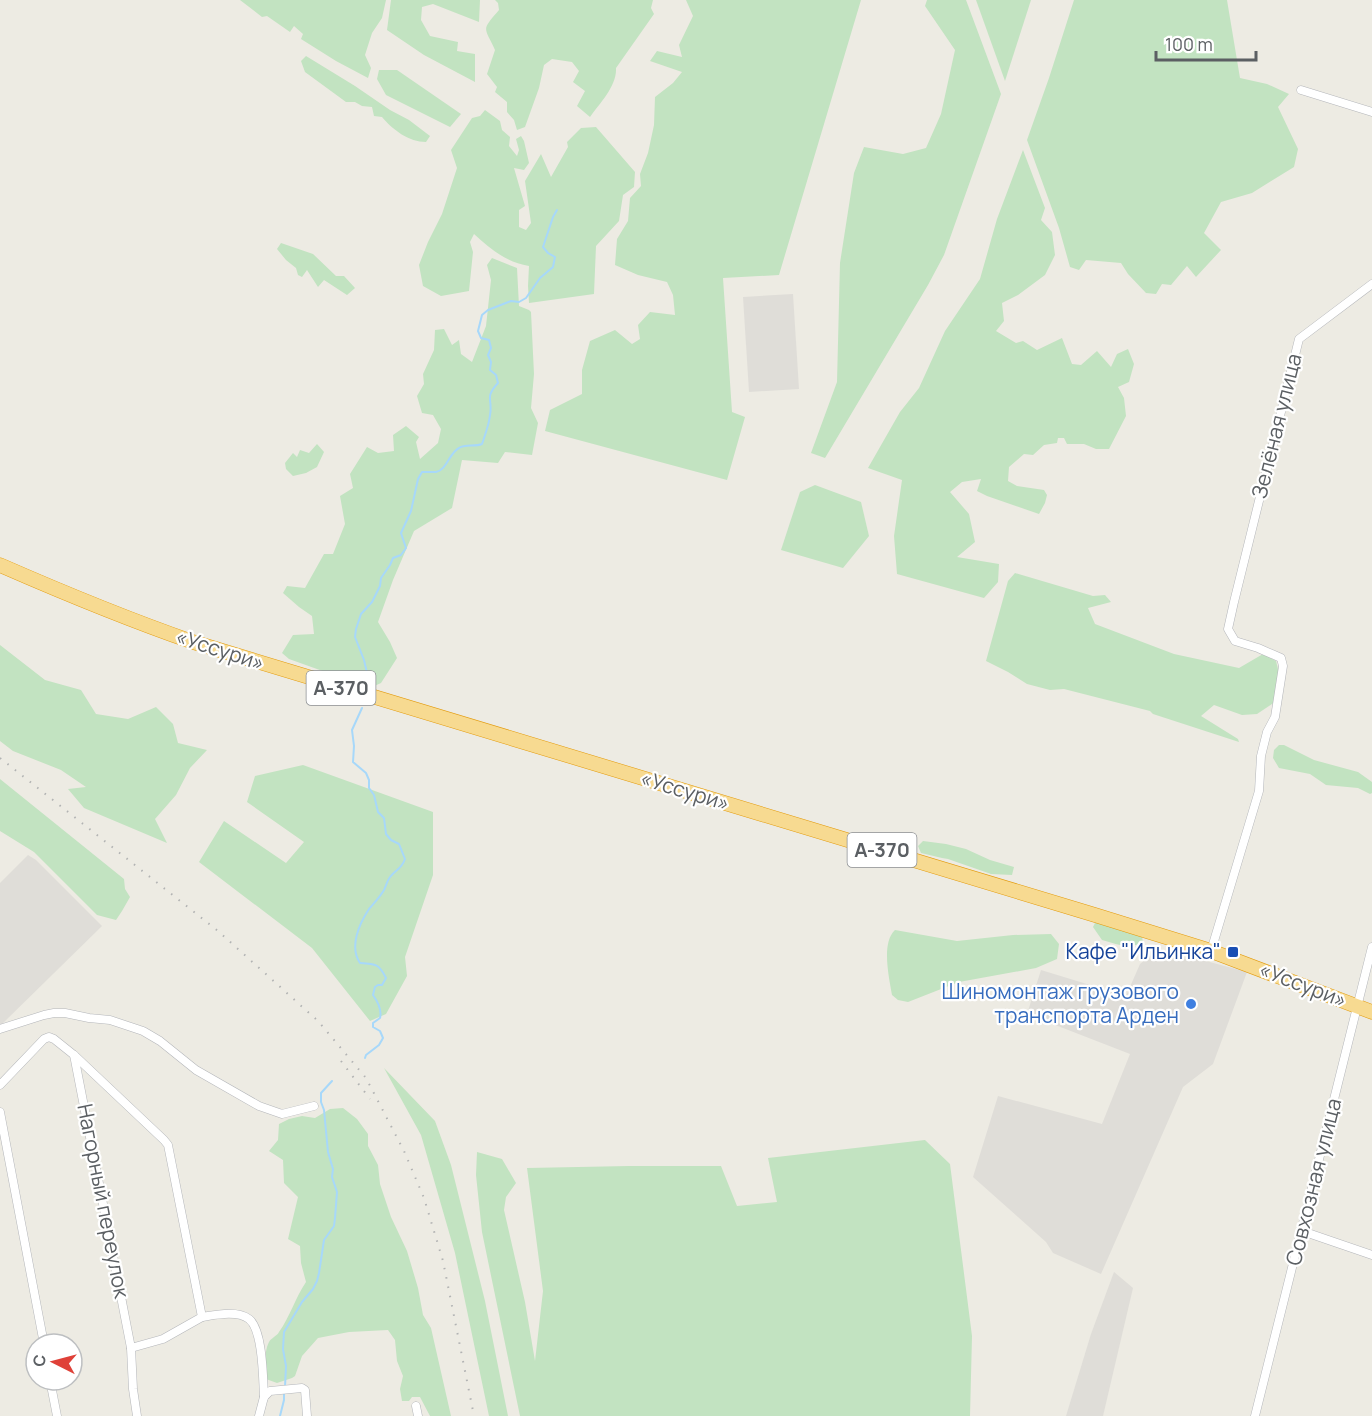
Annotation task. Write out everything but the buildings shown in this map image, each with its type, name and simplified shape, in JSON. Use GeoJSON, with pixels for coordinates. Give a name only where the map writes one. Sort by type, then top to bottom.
{"type":"FeatureCollection","features":[{"type":"Feature","properties":{"kind":"highway","name":"«Уссури»"},"geometry":{"type":"LineString","coordinates":[[0,565],[64,594],[193,642],[1211,951],[1372,1012]]}},
{"type":"Feature","properties":{"kind":"street"},"geometry":{"type":"LineString","coordinates":[[1301,90],[1372,112]]}},
{"type":"Feature","properties":{"kind":"street","name":"Зелёная улица"},"geometry":{"type":"LineString","coordinates":[[1211,951],[1259,791],[1261,756],[1267,732],[1275,717],[1283,666],[1281,658],[1235,641],[1228,629],[1234,602],[1299,339],[1372,284]]}},
{"type":"Feature","properties":{"kind":"street","name":"Совхозная улица"},"geometry":{"type":"LineString","coordinates":[[1255,1416],[1372,947]]}},
{"type":"Feature","properties":{"kind":"street"},"geometry":{"type":"LineString","coordinates":[[0,1029],[54,1013],[110,1020],[143,1031],[160,1041],[196,1070],[259,1107],[282,1114],[314,1106]]}},
{"type":"Feature","properties":{"kind":"street","name":"Нагорный переулок"},"geometry":{"type":"LineString","coordinates":[[0,1085],[44,1039],[48,1037],[54,1039],[74,1054],[168,1145],[202,1317]]}},
{"type":"Feature","properties":{"kind":"street","name":"Нагорный переулок"},"geometry":{"type":"LineString","coordinates":[[74,1054],[131,1348],[133,1389],[138,1416]]}},
{"type":"Feature","properties":{"kind":"street"},"geometry":{"type":"LineString","coordinates":[[0,1112],[42,1332]]}},
{"type":"Feature","properties":{"kind":"street"},"geometry":{"type":"LineString","coordinates":[[1302,1231],[1372,1255]]}},
{"type":"Feature","properties":{"kind":"street"},"geometry":{"type":"LineString","coordinates":[[131,1348],[163,1339],[202,1317],[217,1314],[237,1315],[249,1320],[258,1334],[262,1359],[264,1397],[259,1416]]}},
{"type":"Feature","properties":{"kind":"street"},"geometry":{"type":"LineString","coordinates":[[264,1397],[270,1390],[302,1388],[305,1390],[307,1416]]}},
{"type":"Feature","properties":{"kind":"street"},"geometry":{"type":"LineString","coordinates":[[52,1392],[57,1416]]}},
{"type":"Feature","properties":{"kind":"street"},"geometry":{"type":"LineString","coordinates":[[416,1406],[418,1416]]}},
{"type":"Feature","properties":{"kind":"shaded area"},"geometry":{"type":"Polygon","coordinates":[[[793,294],[799,389],[749,392],[743,297],[793,294]]]}},
{"type":"Feature","properties":{"kind":"shaded area"},"geometry":{"type":"Polygon","coordinates":[[[28,855],[36,860],[102,926],[0,1025],[0,883],[28,855]]]}},
{"type":"Feature","properties":{"kind":"shaded area"},"geometry":{"type":"Polygon","coordinates":[[[1156,951],[1185,959],[1191,957],[1247,972],[1213,1064],[1183,1087],[1101,1274],[1053,1253],[1046,1242],[973,1177],[998,1096],[1102,1124],[1130,1054],[1027,1014],[1041,970],[1126,996],[1140,964],[1156,951]]]}},
{"type":"Feature","properties":{"kind":"shaded area"},"geometry":{"type":"Polygon","coordinates":[[[1114,1272],[1133,1288],[1103,1416],[1066,1416],[1091,1334],[1114,1272]]]}},
{"type":"Feature","properties":{"kind":"green space"},"geometry":{"type":"Polygon","coordinates":[[[240,0],[386,0],[382,18],[372,33],[365,55],[371,68],[368,78],[301,39],[303,34],[294,26],[290,32],[267,16],[262,17],[240,0]]]}},
{"type":"Feature","properties":{"kind":"green space"},"geometry":{"type":"Polygon","coordinates":[[[391,0],[480,0],[479,22],[433,4],[422,7],[421,20],[430,36],[458,42],[457,51],[475,54],[475,82],[424,55],[387,30],[391,0]]]}},
{"type":"Feature","properties":{"kind":"green space"},"geometry":{"type":"Polygon","coordinates":[[[495,0],[653,0],[651,8],[654,14],[616,68],[611,88],[590,117],[577,106],[585,91],[573,82],[579,71],[572,62],[552,59],[544,65],[539,88],[525,127],[517,130],[514,120],[507,112],[507,102],[495,92],[497,87],[487,74],[495,50],[486,29],[499,10],[495,0]]]}},
{"type":"Feature","properties":{"kind":"green space"},"geometry":{"type":"Polygon","coordinates":[[[686,0],[861,0],[779,275],[723,278],[732,412],[745,417],[727,480],[545,431],[550,410],[582,394],[582,370],[590,341],[615,330],[632,344],[640,339],[638,325],[650,312],[675,315],[673,295],[667,282],[638,275],[615,265],[617,239],[628,221],[630,198],[641,186],[640,174],[648,153],[654,125],[655,97],[673,83],[682,72],[650,61],[657,51],[682,57],[679,45],[693,16],[686,0]]]}},
{"type":"Feature","properties":{"kind":"green space"},"geometry":{"type":"Polygon","coordinates":[[[927,0],[966,0],[1001,94],[944,255],[825,458],[811,453],[837,382],[840,263],[854,173],[864,147],[903,154],[926,148],[941,114],[955,50],[925,6],[927,0]]]}},
{"type":"Feature","properties":{"kind":"green space"},"geometry":{"type":"Polygon","coordinates":[[[976,0],[1031,0],[1005,81],[976,0]]]}},
{"type":"Feature","properties":{"kind":"green space"},"geometry":{"type":"Polygon","coordinates":[[[1074,0],[1227,0],[1240,78],[1267,84],[1289,94],[1278,107],[1298,149],[1294,167],[1252,193],[1221,202],[1204,233],[1221,250],[1196,277],[1187,266],[1171,285],[1162,284],[1156,294],[1146,293],[1121,263],[1086,260],[1079,270],[1070,267],[1059,228],[1027,140],[1074,0]]]}},
{"type":"Feature","properties":{"kind":"green space"},"geometry":{"type":"Polygon","coordinates":[[[306,56],[409,120],[430,136],[426,142],[414,140],[402,134],[382,117],[374,116],[372,107],[346,102],[305,72],[301,61],[306,56]]]}},
{"type":"Feature","properties":{"kind":"green space"},"geometry":{"type":"Polygon","coordinates":[[[379,70],[397,70],[461,114],[450,127],[386,95],[377,79],[379,70]]]}},
{"type":"Feature","properties":{"kind":"green space"},"geometry":{"type":"Polygon","coordinates":[[[485,110],[500,121],[502,130],[510,137],[509,146],[517,156],[519,150],[516,139],[521,136],[524,141],[529,163],[524,170],[514,168],[525,206],[519,210],[519,227],[526,230],[531,223],[525,181],[541,154],[551,177],[568,147],[567,142],[581,128],[596,127],[635,172],[634,187],[623,195],[619,221],[596,246],[594,294],[529,303],[529,266],[506,258],[474,234],[470,242],[473,252],[469,291],[441,296],[423,286],[419,265],[442,214],[457,168],[451,150],[472,118],[480,116],[485,110]]]}},
{"type":"Feature","properties":{"kind":"green space"},"geometry":{"type":"Polygon","coordinates":[[[1023,150],[1045,208],[1041,220],[1052,232],[1055,255],[1045,275],[1018,295],[1002,303],[1004,321],[996,331],[1016,343],[1023,341],[1037,350],[1062,338],[1072,364],[1081,365],[1097,351],[1111,367],[1117,354],[1128,349],[1134,364],[1129,382],[1118,387],[1124,398],[1126,416],[1109,449],[1096,449],[1084,444],[1067,444],[1064,438],[1058,438],[1057,443],[1044,445],[1033,455],[1024,454],[1009,467],[1008,481],[1017,486],[1044,490],[1047,495],[1039,514],[977,491],[981,479],[962,482],[950,492],[969,514],[975,542],[957,557],[999,564],[998,582],[984,598],[897,574],[894,536],[902,480],[868,468],[900,412],[919,388],[945,331],[980,279],[997,219],[1023,150]]]}},
{"type":"Feature","properties":{"kind":"green space"},"geometry":{"type":"Polygon","coordinates":[[[281,243],[313,254],[336,276],[344,276],[355,288],[347,295],[324,280],[318,287],[307,270],[302,277],[298,275],[296,268],[277,249],[281,243]]]}},
{"type":"Feature","properties":{"kind":"green space"},"geometry":{"type":"Polygon","coordinates":[[[492,258],[517,268],[519,306],[531,312],[534,374],[531,408],[538,423],[532,455],[505,452],[498,463],[462,460],[452,508],[414,531],[378,622],[397,658],[381,683],[370,688],[289,659],[282,653],[293,635],[314,634],[312,616],[283,593],[287,586],[305,588],[324,554],[333,554],[345,524],[340,496],[353,488],[350,474],[367,447],[378,453],[394,451],[393,435],[406,426],[419,437],[416,442],[420,459],[438,443],[441,429],[433,415],[422,413],[417,396],[424,384],[423,374],[434,350],[435,330],[444,329],[452,345],[459,340],[461,354],[472,362],[486,326],[491,280],[487,265],[492,258]]]}},
{"type":"Feature","properties":{"kind":"green space"},"geometry":{"type":"Polygon","coordinates":[[[317,444],[324,452],[317,467],[293,476],[286,469],[285,463],[293,453],[297,457],[300,450],[309,453],[317,444]]]}},
{"type":"Feature","properties":{"kind":"green space"},"geometry":{"type":"Polygon","coordinates":[[[815,485],[861,502],[869,536],[843,568],[781,550],[800,492],[815,485]]]}},
{"type":"Feature","properties":{"kind":"green space"},"geometry":{"type":"Polygon","coordinates":[[[1015,573],[1093,596],[1105,595],[1111,602],[1088,608],[1095,624],[1174,654],[1239,668],[1263,654],[1276,661],[1279,673],[1275,702],[1257,714],[1242,715],[1214,705],[1201,716],[1238,739],[1239,742],[1153,714],[1150,711],[1064,689],[1050,690],[1027,684],[986,661],[1008,581],[1015,573]]]}},
{"type":"Feature","properties":{"kind":"green space"},"geometry":{"type":"Polygon","coordinates":[[[0,645],[45,680],[81,690],[96,714],[128,719],[156,707],[173,724],[178,743],[207,750],[190,768],[176,795],[155,819],[167,843],[84,808],[68,789],[86,787],[61,770],[13,751],[0,741],[0,645]]]}},
{"type":"Feature","properties":{"kind":"green space"},"geometry":{"type":"Polygon","coordinates":[[[1279,745],[1284,745],[1314,760],[1358,772],[1372,782],[1372,793],[1358,788],[1326,785],[1310,774],[1279,768],[1273,758],[1274,750],[1279,745]]]}},
{"type":"Feature","properties":{"kind":"green space"},"geometry":{"type":"Polygon","coordinates":[[[303,765],[433,812],[433,875],[405,957],[407,976],[386,1014],[370,1021],[312,948],[199,862],[224,821],[286,863],[304,842],[247,802],[255,776],[303,765]]]}},
{"type":"Feature","properties":{"kind":"green space"},"geometry":{"type":"Polygon","coordinates":[[[0,779],[124,879],[125,889],[130,897],[116,920],[97,915],[34,852],[0,831],[0,779]]]}},
{"type":"Feature","properties":{"kind":"green space"},"geometry":{"type":"Polygon","coordinates":[[[923,841],[966,849],[990,860],[1014,867],[1012,875],[991,874],[948,859],[921,853],[918,846],[923,841]]]}},
{"type":"Feature","properties":{"kind":"green space"},"geometry":{"type":"Polygon","coordinates":[[[1106,921],[1142,937],[1143,942],[1128,946],[1102,940],[1093,927],[1095,923],[1106,921]]]}},
{"type":"Feature","properties":{"kind":"green space"},"geometry":{"type":"Polygon","coordinates":[[[895,930],[957,941],[1013,935],[1051,934],[1059,944],[1057,959],[1036,968],[959,982],[908,1002],[898,1000],[892,995],[887,952],[888,943],[895,930]]]}},
{"type":"Feature","properties":{"kind":"green space"},"geometry":{"type":"Polygon","coordinates":[[[384,1068],[435,1121],[451,1165],[485,1301],[508,1416],[489,1416],[455,1253],[421,1135],[384,1068]]]}},
{"type":"Feature","properties":{"kind":"green space"},"geometry":{"type":"Polygon","coordinates":[[[343,1108],[357,1119],[368,1134],[368,1146],[378,1165],[380,1184],[391,1217],[407,1251],[423,1315],[431,1328],[451,1416],[430,1416],[420,1397],[402,1401],[400,1389],[403,1376],[397,1361],[395,1340],[388,1330],[349,1332],[318,1338],[302,1356],[295,1376],[277,1383],[266,1379],[267,1346],[283,1326],[306,1282],[301,1263],[300,1246],[288,1239],[298,1197],[284,1183],[283,1160],[269,1151],[278,1140],[279,1124],[302,1116],[315,1118],[330,1109],[343,1108]]]}},
{"type":"Feature","properties":{"kind":"green space"},"geometry":{"type":"Polygon","coordinates":[[[925,1140],[950,1164],[972,1336],[970,1416],[520,1416],[482,1232],[476,1175],[477,1152],[502,1159],[516,1183],[506,1197],[504,1210],[525,1302],[535,1361],[543,1291],[527,1168],[721,1166],[737,1206],[777,1202],[768,1158],[925,1140]]]}},
{"type":"Feature","properties":{"kind":"waterway"},"geometry":{"type":"LineString","coordinates":[[370,686],[364,660],[355,637],[361,614],[372,602],[380,586],[381,578],[393,558],[401,555],[406,548],[401,533],[411,511],[418,479],[422,472],[440,471],[459,448],[482,444],[491,410],[490,395],[498,383],[496,375],[490,370],[489,340],[481,338],[478,331],[482,315],[488,310],[511,301],[519,302],[526,298],[540,278],[553,267],[555,257],[543,247],[557,210]]}},
{"type":"Feature","properties":{"kind":"waterway"},"geometry":{"type":"LineString","coordinates":[[362,708],[352,730],[353,762],[366,773],[378,812],[384,818],[386,834],[399,844],[405,859],[369,909],[355,943],[360,963],[376,966],[386,978],[382,985],[375,987],[373,995],[379,1006],[380,1015],[380,1018],[373,1023],[373,1027],[380,1031],[383,1038],[365,1058]]}},
{"type":"Feature","properties":{"kind":"waterway"},"geometry":{"type":"LineString","coordinates":[[285,1387],[284,1332],[317,1281],[324,1240],[334,1226],[337,1192],[332,1177],[333,1169],[328,1152],[324,1110],[321,1102],[321,1093],[332,1081]]}},
{"type":"Feature","properties":{"kind":"waterway"},"geometry":{"type":"LineString","coordinates":[[280,1416],[284,1393]]}},
{"type":"Feature","properties":{"kind":"railway"},"geometry":{"type":"LineString","coordinates":[[0,758],[218,931],[318,1021],[366,1078],[404,1151],[424,1198],[443,1261],[474,1416]]}},
{"type":"Feature","properties":{"kind":"railway"},"geometry":{"type":"LineString","coordinates":[[341,1061],[370,1099]]}},
{"type":"Feature","properties":{"kind":"place","name":"Кафе \"Ильинка\""},"geometry":{"type":"Point","coordinates":[1233,952]}},
{"type":"Feature","properties":{"kind":"place","name":"Шиномонтаж грузового транспорта Арден"},"geometry":{"type":"Point","coordinates":[1191,1004]}}]}
